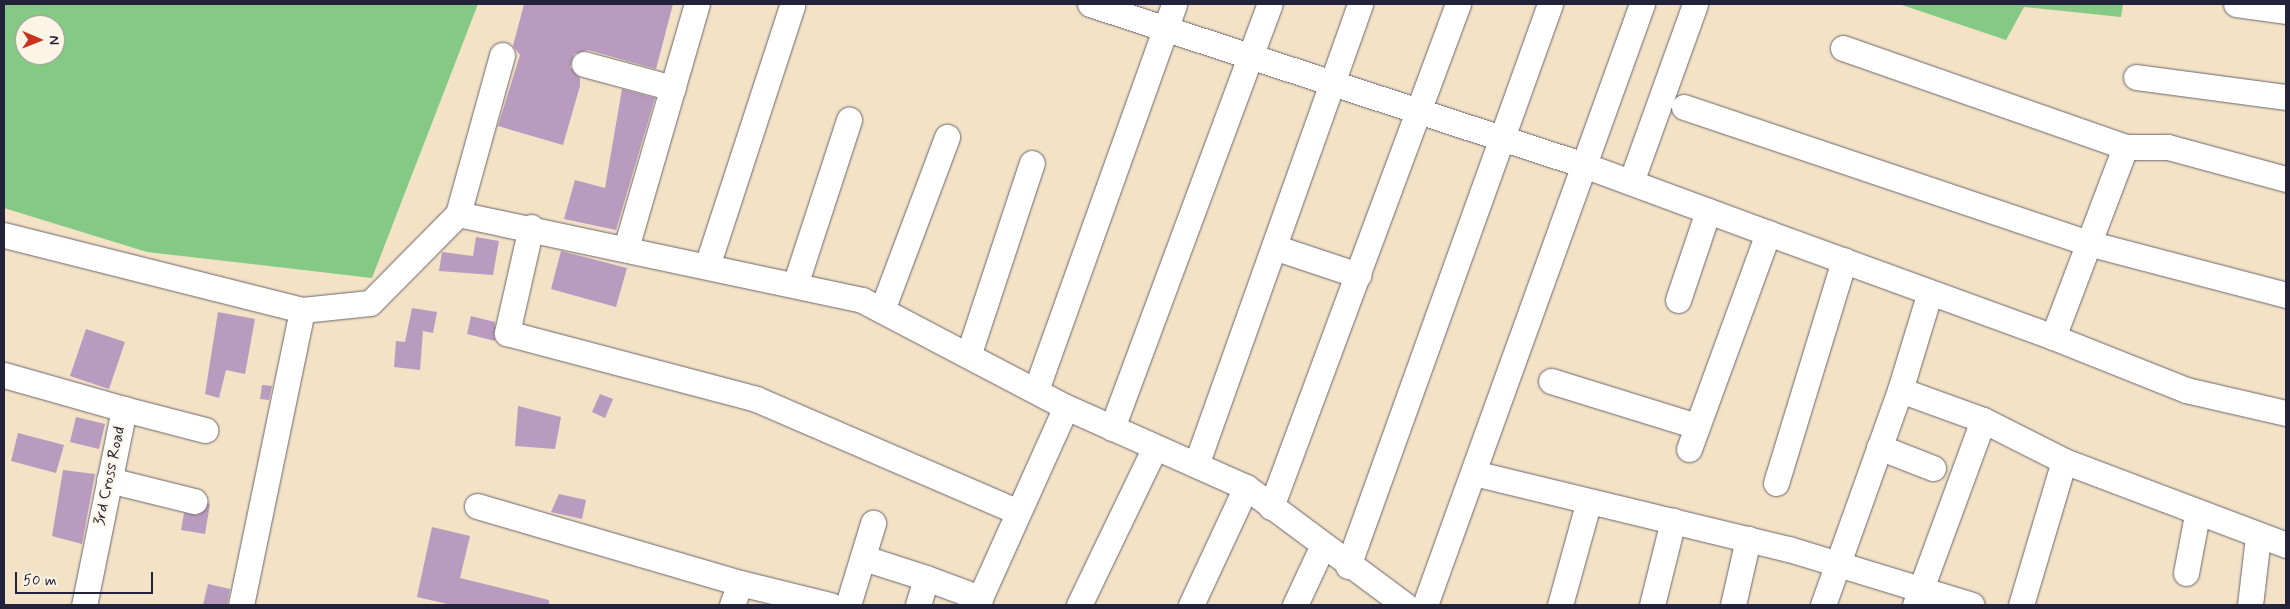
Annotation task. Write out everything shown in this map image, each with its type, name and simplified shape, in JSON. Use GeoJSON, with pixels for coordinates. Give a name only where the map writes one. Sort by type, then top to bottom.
{"type":"FeatureCollection","features":[{"type":"Feature","properties":{"kind":"street"},"geometry":{"type":"LineString","coordinates":[[626,248],[697,4]]}},
{"type":"Feature","properties":{"kind":"street"},"geometry":{"type":"LineString","coordinates":[[1090,4],[1584,165],[2053,337],[2186,390],[2286,413]]}},
{"type":"Feature","properties":{"kind":"street"},"geometry":{"type":"LineString","coordinates":[[1036,390],[1174,4]]}},
{"type":"Feature","properties":{"kind":"street"},"geometry":{"type":"LineString","coordinates":[[1112,428],[1252,58],[1270,4]]}},
{"type":"Feature","properties":{"kind":"street"},"geometry":{"type":"LineString","coordinates":[[1196,465],[1360,4]]}},
{"type":"Feature","properties":{"kind":"street"},"geometry":{"type":"LineString","coordinates":[[1271,507],[1458,4]]}},
{"type":"Feature","properties":{"kind":"street"},"geometry":{"type":"LineString","coordinates":[[1348,566],[1504,140],[1550,4]]}},
{"type":"Feature","properties":{"kind":"street"},"geometry":{"type":"LineString","coordinates":[[1425,605],[1642,4]]}},
{"type":"Feature","properties":{"kind":"street"},"geometry":{"type":"LineString","coordinates":[[1631,182],[1695,4]]}},
{"type":"Feature","properties":{"kind":"street"},"geometry":{"type":"LineString","coordinates":[[2236,4],[2286,11]]}},
{"type":"Feature","properties":{"kind":"street"},"geometry":{"type":"LineString","coordinates":[[707,266],[792,6]]}},
{"type":"Feature","properties":{"kind":"street"},"geometry":{"type":"LineString","coordinates":[[1842,48],[2124,147],[2168,147],[2286,179]]}},
{"type":"Feature","properties":{"kind":"street"},"geometry":{"type":"LineString","coordinates":[[4,235],[302,310],[370,303],[458,214],[502,55]]}},
{"type":"Feature","properties":{"kind":"street"},"geometry":{"type":"LineString","coordinates":[[584,64],[673,88]]}},
{"type":"Feature","properties":{"kind":"street"},"geometry":{"type":"LineString","coordinates":[[2136,77],[2286,97]]}},
{"type":"Feature","properties":{"kind":"street"},"geometry":{"type":"LineString","coordinates":[[1684,107],[2088,243],[2286,295]]}},
{"type":"Feature","properties":{"kind":"street"},"geometry":{"type":"LineString","coordinates":[[795,285],[849,120]]}},
{"type":"Feature","properties":{"kind":"street"},"geometry":{"type":"LineString","coordinates":[[882,310],[947,137]]}},
{"type":"Feature","properties":{"kind":"street"},"geometry":{"type":"LineString","coordinates":[[2053,337],[2124,147]]}},
{"type":"Feature","properties":{"kind":"street"},"geometry":{"type":"LineString","coordinates":[[969,353],[1032,163]]}},
{"type":"Feature","properties":{"kind":"street"},"geometry":{"type":"LineString","coordinates":[[1678,300],[1708,211]]}},
{"type":"Feature","properties":{"kind":"street"},"geometry":{"type":"LineString","coordinates":[[458,214],[531,227],[862,300],[969,353],[1066,407],[1246,487],[1322,548],[1405,605]]}},
{"type":"Feature","properties":{"kind":"street"},"geometry":{"type":"LineString","coordinates":[[531,227],[507,333],[756,399],[1018,512]]}},
{"type":"Feature","properties":{"kind":"street"},"geometry":{"type":"LineString","coordinates":[[1689,449],[1768,233]]}},
{"type":"Feature","properties":{"kind":"street"},"geometry":{"type":"LineString","coordinates":[[1274,247],[1358,275]]}},
{"type":"Feature","properties":{"kind":"street"},"geometry":{"type":"LineString","coordinates":[[1776,483],[1844,260]]}},
{"type":"Feature","properties":{"kind":"street"},"geometry":{"type":"LineString","coordinates":[[1823,605],[1900,390],[1930,292]]}},
{"type":"Feature","properties":{"kind":"street"},"geometry":{"type":"LineString","coordinates":[[241,605],[302,310]]}},
{"type":"Feature","properties":{"kind":"street","name":"3rd Cross Road"},"geometry":{"type":"LineString","coordinates":[[4,375],[124,410],[84,605]]}},
{"type":"Feature","properties":{"kind":"street"},"geometry":{"type":"LineString","coordinates":[[1551,381],[1696,426]]}},
{"type":"Feature","properties":{"kind":"street"},"geometry":{"type":"LineString","coordinates":[[1900,390],[1983,420],[2064,461],[2198,514],[2286,545]]}},
{"type":"Feature","properties":{"kind":"street"},"geometry":{"type":"LineString","coordinates":[[868,559],[926,578],[987,602],[1018,512],[1066,407]]}},
{"type":"Feature","properties":{"kind":"street"},"geometry":{"type":"LineString","coordinates":[[124,410],[206,430]]}},
{"type":"Feature","properties":{"kind":"street"},"geometry":{"type":"LineString","coordinates":[[1917,597],[1983,420]]}},
{"type":"Feature","properties":{"kind":"street"},"geometry":{"type":"LineString","coordinates":[[1079,605],[1155,447]]}},
{"type":"Feature","properties":{"kind":"street"},"geometry":{"type":"LineString","coordinates":[[1879,447],[1933,468]]}},
{"type":"Feature","properties":{"kind":"street"},"geometry":{"type":"LineString","coordinates":[[2021,605],[2064,461]]}},
{"type":"Feature","properties":{"kind":"street"},"geometry":{"type":"LineString","coordinates":[[1474,473],[1588,504],[1673,521],[1748,539],[1837,564],[1917,597],[1972,605]]}},
{"type":"Feature","properties":{"kind":"street"},"geometry":{"type":"LineString","coordinates":[[109,480],[194,500]]}},
{"type":"Feature","properties":{"kind":"street"},"geometry":{"type":"LineString","coordinates":[[1191,605],[1246,487]]}},
{"type":"Feature","properties":{"kind":"street"},"geometry":{"type":"LineString","coordinates":[[1560,605],[1588,504]]}},
{"type":"Feature","properties":{"kind":"street"},"geometry":{"type":"LineString","coordinates":[[477,506],[736,594],[830,605]]}},
{"type":"Feature","properties":{"kind":"street"},"geometry":{"type":"LineString","coordinates":[[2186,573],[2198,514]]}},
{"type":"Feature","properties":{"kind":"street"},"geometry":{"type":"LineString","coordinates":[[1652,605],[1673,521]]}},
{"type":"Feature","properties":{"kind":"street"},"geometry":{"type":"LineString","coordinates":[[848,605],[868,559],[873,524]]}},
{"type":"Feature","properties":{"kind":"street"},"geometry":{"type":"LineString","coordinates":[[2250,605],[2258,536]]}},
{"type":"Feature","properties":{"kind":"street"},"geometry":{"type":"LineString","coordinates":[[1733,605],[1748,539]]}},
{"type":"Feature","properties":{"kind":"street"},"geometry":{"type":"LineString","coordinates":[[1295,605],[1322,548]]}},
{"type":"Feature","properties":{"kind":"street"},"geometry":{"type":"LineString","coordinates":[[918,605],[926,578]]}},
{"type":"Feature","properties":{"kind":"green space"},"geometry":{"type":"Polygon","coordinates":[[[4,4],[478,4],[372,278],[147,252],[4,208],[4,4]]]}},
{"type":"Feature","properties":{"kind":"green space"},"geometry":{"type":"Polygon","coordinates":[[[1899,4],[2123,4],[2121,17],[2024,7],[2006,40],[1899,4]]]}},
{"type":"Feature","properties":{"kind":"building"},"geometry":{"type":"Polygon","coordinates":[[[524,4],[673,4],[656,69],[588,50],[574,54],[570,67],[580,78],[580,86],[563,145],[498,126],[520,55],[513,46],[524,4]]]}},
{"type":"Feature","properties":{"kind":"building"},"geometry":{"type":"Polygon","coordinates":[[[622,89],[655,98],[616,230],[564,219],[575,180],[605,188],[622,89]]]}},
{"type":"Feature","properties":{"kind":"building"},"geometry":{"type":"Polygon","coordinates":[[[476,237],[499,241],[493,275],[439,271],[442,252],[473,256],[476,237]]]}},
{"type":"Feature","properties":{"kind":"building"},"geometry":{"type":"Polygon","coordinates":[[[561,251],[627,268],[616,307],[551,289],[561,251]]]}},
{"type":"Feature","properties":{"kind":"building"},"geometry":{"type":"Polygon","coordinates":[[[412,308],[437,312],[433,333],[423,331],[420,370],[394,367],[396,341],[405,342],[412,308]]]}},
{"type":"Feature","properties":{"kind":"building"},"geometry":{"type":"Polygon","coordinates":[[[218,312],[255,319],[245,374],[226,370],[219,398],[205,394],[218,312]]]}},
{"type":"Feature","properties":{"kind":"building"},"geometry":{"type":"Polygon","coordinates":[[[471,316],[495,322],[495,341],[467,334],[471,316]]]}},
{"type":"Feature","properties":{"kind":"building"},"geometry":{"type":"Polygon","coordinates":[[[86,329],[125,342],[109,389],[70,376],[86,329]]]}},
{"type":"Feature","properties":{"kind":"building"},"geometry":{"type":"Polygon","coordinates":[[[262,385],[272,386],[269,400],[260,399],[262,385]]]}},
{"type":"Feature","properties":{"kind":"building"},"geometry":{"type":"Polygon","coordinates":[[[600,394],[613,399],[605,418],[592,412],[600,394]]]}},
{"type":"Feature","properties":{"kind":"building"},"geometry":{"type":"Polygon","coordinates":[[[518,406],[561,417],[555,449],[515,446],[518,406]]]}},
{"type":"Feature","properties":{"kind":"building"},"geometry":{"type":"Polygon","coordinates":[[[76,417],[105,424],[99,449],[70,442],[76,417]]]}},
{"type":"Feature","properties":{"kind":"building"},"geometry":{"type":"Polygon","coordinates":[[[18,433],[64,445],[56,473],[11,461],[18,433]]]}},
{"type":"Feature","properties":{"kind":"building"},"geometry":{"type":"Polygon","coordinates":[[[63,470],[95,474],[82,544],[52,536],[63,470]]]}},
{"type":"Feature","properties":{"kind":"building"},"geometry":{"type":"Polygon","coordinates":[[[559,494],[586,500],[582,519],[551,512],[559,494]]]}},
{"type":"Feature","properties":{"kind":"building"},"geometry":{"type":"Polygon","coordinates":[[[208,503],[210,504],[205,534],[181,530],[184,513],[198,515],[208,503]]]}},
{"type":"Feature","properties":{"kind":"building"},"geometry":{"type":"Polygon","coordinates":[[[432,527],[470,536],[460,578],[549,600],[549,605],[452,605],[417,597],[432,527]]]}},
{"type":"Feature","properties":{"kind":"building"},"geometry":{"type":"Polygon","coordinates":[[[208,584],[230,589],[227,605],[203,605],[208,584]]]}}]}
